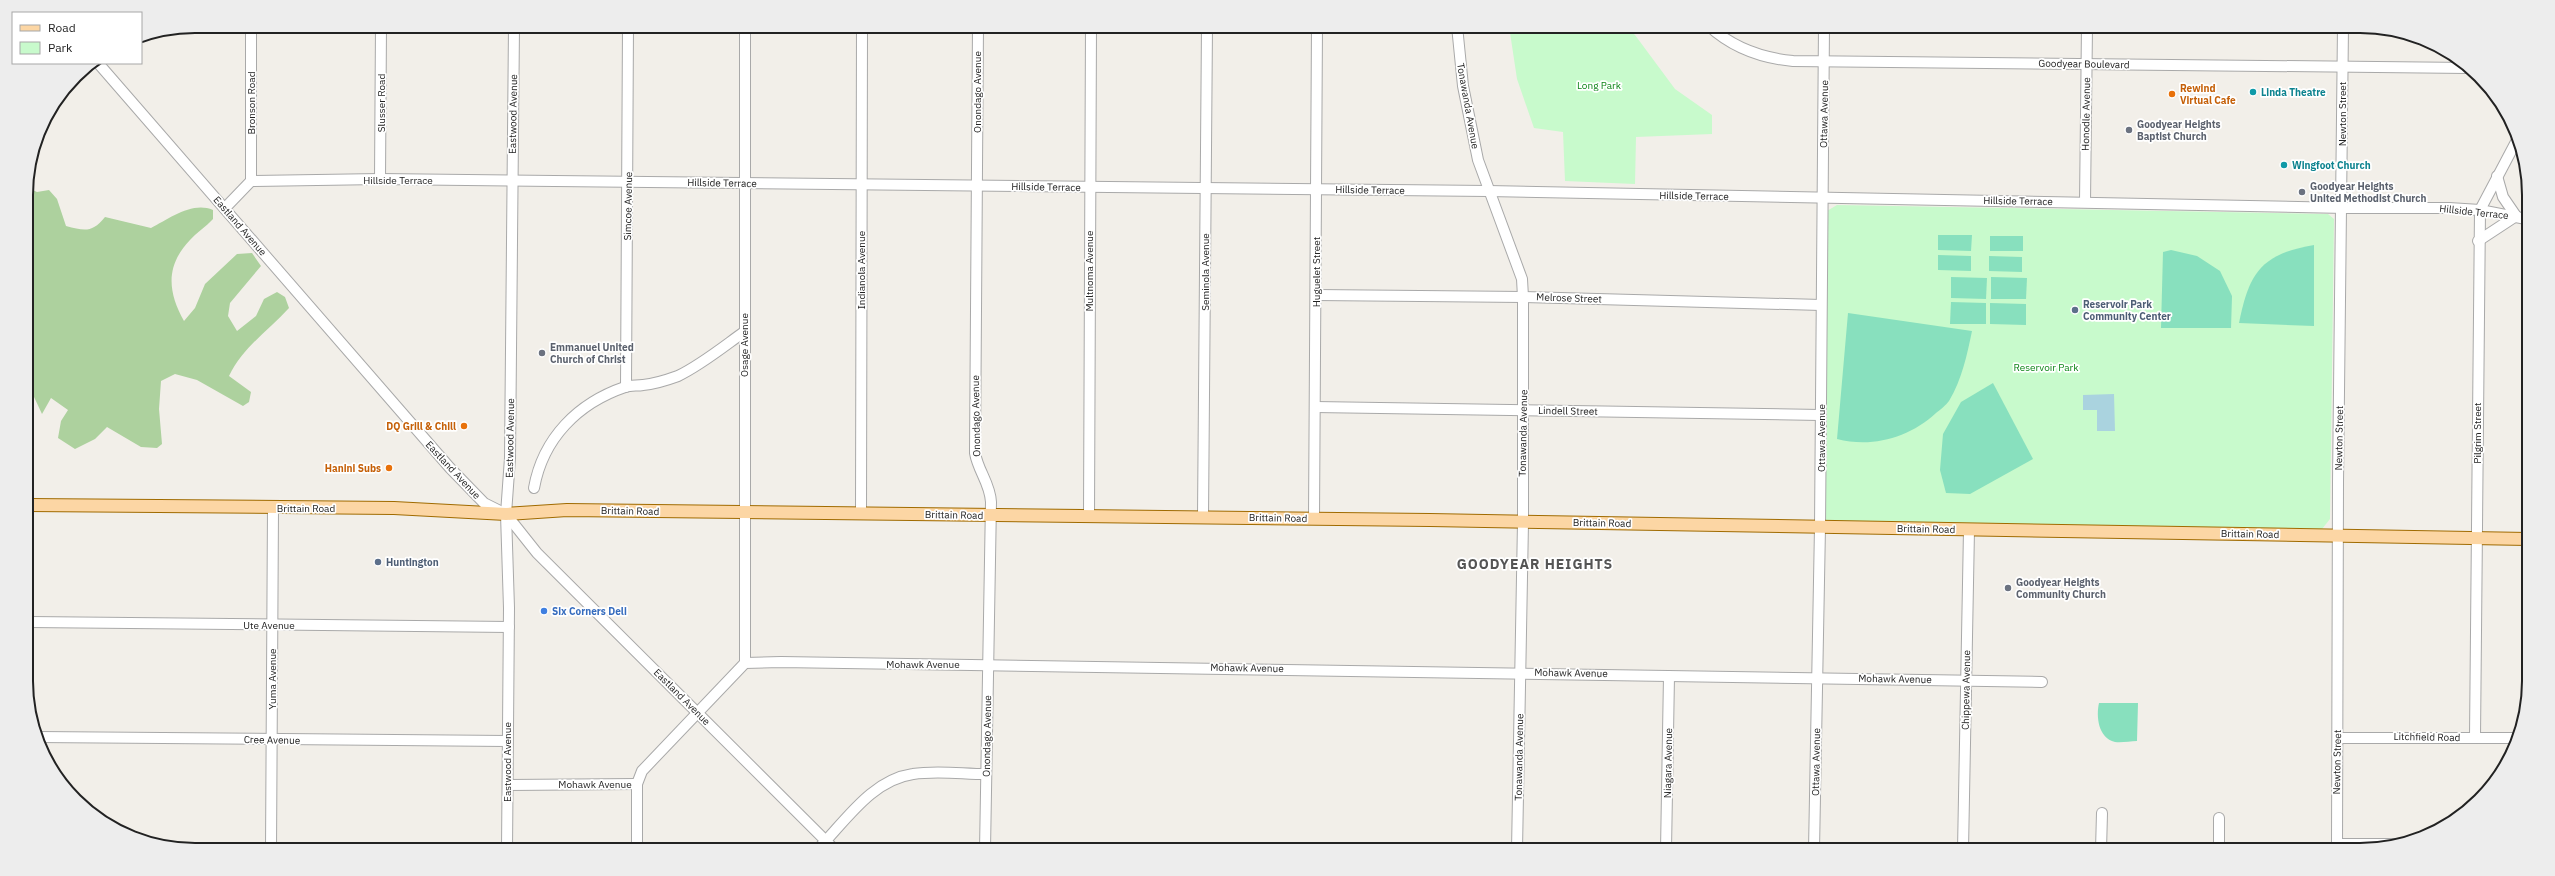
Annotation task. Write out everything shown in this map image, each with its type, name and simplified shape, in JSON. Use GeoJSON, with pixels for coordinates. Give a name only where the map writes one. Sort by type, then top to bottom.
{"type":"FeatureCollection","features":[{"type":"Feature","properties":{"kind":"main road","name":"Brittain Road"},"geometry":{"type":"LineString","coordinates":[[33,505],[445,509],[506,514],[566,510],[1203,517],[2338,535],[2476,540],[2522,539]]}},
{"type":"Feature","properties":{"kind":"street","name":"Bronson Road"},"geometry":{"type":"LineString","coordinates":[[251,33],[251,181]]}},
{"type":"Feature","properties":{"kind":"street","name":"Slusser Road"},"geometry":{"type":"LineString","coordinates":[[380,179],[381,33]]}},
{"type":"Feature","properties":{"kind":"street","name":"Eastwood Avenue"},"geometry":{"type":"LineString","coordinates":[[507,843],[509,627],[506,514],[510,458],[514,33]]}},
{"type":"Feature","properties":{"kind":"street","name":"Simcoe Avenue"},"geometry":{"type":"LineString","coordinates":[[626,387],[628,33]]}},
{"type":"Feature","properties":{"kind":"street","name":"Osage Avenue"},"geometry":{"type":"LineString","coordinates":[[745,33],[745,663]]}},
{"type":"Feature","properties":{"kind":"street","name":"Indianola Avenue"},"geometry":{"type":"LineString","coordinates":[[860,514],[862,33]]}},
{"type":"Feature","properties":{"kind":"street","name":"Onondago Avenue"},"geometry":{"type":"LineString","coordinates":[[978,33],[975,453],[979,468],[989,487],[991,515],[985,843]]}},
{"type":"Feature","properties":{"kind":"street","name":"Multnoma Avenue"},"geometry":{"type":"LineString","coordinates":[[1089,516],[1091,33]]}},
{"type":"Feature","properties":{"kind":"street","name":"Seminola Avenue"},"geometry":{"type":"LineString","coordinates":[[1203,517],[1207,33]]}},
{"type":"Feature","properties":{"kind":"street","name":"Huguelet Street"},"geometry":{"type":"LineString","coordinates":[[1314,519],[1317,33]]}},
{"type":"Feature","properties":{"kind":"street","name":"Tonawanda Avenue"},"geometry":{"type":"LineString","coordinates":[[1458,33],[1470,122],[1478,160],[1488,191],[1522,278],[1524,410],[1517,843]]}},
{"type":"Feature","properties":{"kind":"street","name":"Goodyear Boulevard"},"geometry":{"type":"LineString","coordinates":[[1718,33],[1728,41],[1757,55],[1779,60],[1824,62],[2461,68]]}},
{"type":"Feature","properties":{"kind":"street","name":"Ottawa Avenue"},"geometry":{"type":"LineString","coordinates":[[1814,843],[1820,527],[1824,33]]}},
{"type":"Feature","properties":{"kind":"street","name":"Honodle Avenue"},"geometry":{"type":"LineString","coordinates":[[2085,202],[2087,33]]}},
{"type":"Feature","properties":{"kind":"street","name":"Newton Street"},"geometry":{"type":"LineString","coordinates":[[2337,843],[2338,535],[2343,33]]}},
{"type":"Feature","properties":{"kind":"street","name":"Eastland Avenue"},"geometry":{"type":"LineString","coordinates":[[99,64],[450,468],[484,503],[506,514],[537,554],[698,711],[826,841]]}},
{"type":"Feature","properties":{"kind":"street","name":"Pilgrim Street"},"geometry":{"type":"LineString","coordinates":[[2475,738],[2478,241],[2480,210],[2514,146]]}},
{"type":"Feature","properties":{"kind":"street"},"geometry":{"type":"LineString","coordinates":[[2478,241],[2516,216],[2503,197],[2497,176]]}},
{"type":"Feature","properties":{"kind":"street","name":"Hillside Terrace"},"geometry":{"type":"LineString","coordinates":[[251,181],[380,179],[512,180],[1488,191],[2449,208],[2480,210],[2522,218]]}},
{"type":"Feature","properties":{"kind":"street"},"geometry":{"type":"LineString","coordinates":[[225,208],[251,181]]}},
{"type":"Feature","properties":{"kind":"street","name":"Melrose Street"},"geometry":{"type":"LineString","coordinates":[[1316,295],[1523,297],[1822,305]]}},
{"type":"Feature","properties":{"kind":"street"},"geometry":{"type":"LineString","coordinates":[[534,488],[548,448],[565,423],[587,406],[626,387],[644,385],[678,375],[744,332]]}},
{"type":"Feature","properties":{"kind":"street","name":"Lindell Street"},"geometry":{"type":"LineString","coordinates":[[1315,407],[1820,415]]}},
{"type":"Feature","properties":{"kind":"street","name":"Yuma Avenue"},"geometry":{"type":"LineString","coordinates":[[271,843],[273,508]]}},
{"type":"Feature","properties":{"kind":"street","name":"Chippewa Avenue"},"geometry":{"type":"LineString","coordinates":[[1963,843],[1969,530]]}},
{"type":"Feature","properties":{"kind":"street","name":"Ute Avenue"},"geometry":{"type":"LineString","coordinates":[[33,622],[509,627]]}},
{"type":"Feature","properties":{"kind":"street","name":"Mohawk Avenue"},"geometry":{"type":"LineString","coordinates":[[508,785],[637,784],[642,771],[745,663],[989,664],[2042,682]]}},
{"type":"Feature","properties":{"kind":"street","name":"Niagara Avenue"},"geometry":{"type":"LineString","coordinates":[[1666,843],[1669,676]]}},
{"type":"Feature","properties":{"kind":"street","name":"Cree Avenue"},"geometry":{"type":"LineString","coordinates":[[43,737],[507,741]]}},
{"type":"Feature","properties":{"kind":"street","name":"Litchfield Road"},"geometry":{"type":"LineString","coordinates":[[2338,738],[2512,738]]}},
{"type":"Feature","properties":{"kind":"street"},"geometry":{"type":"LineString","coordinates":[[826,841],[868,797],[890,781],[918,773],[986,774]]}},
{"type":"Feature","properties":{"kind":"street"},"geometry":{"type":"LineString","coordinates":[[637,784],[638,843]]}},
{"type":"Feature","properties":{"kind":"street"},"geometry":{"type":"LineString","coordinates":[[2101,843],[2102,813]]}},
{"type":"Feature","properties":{"kind":"street"},"geometry":{"type":"LineString","coordinates":[[2219,818],[2219,843]]}},
{"type":"Feature","properties":{"kind":"green space","name":"Long Park"},"geometry":{"type":"Polygon","coordinates":[[[1510,33],[1633,33],[1675,89],[1712,115],[1712,134],[1636,137],[1635,184],[1565,181],[1563,132],[1534,128],[1517,79],[1510,33]]]}},
{"type":"Feature","properties":{"kind":"green space"},"geometry":{"type":"Polygon","coordinates":[[[33,190],[37,192],[49,190],[57,199],[66,226],[83,230],[96,226],[105,217],[151,228],[189,209],[205,208],[213,210],[213,219],[182,249],[173,269],[172,289],[174,299],[184,321],[195,308],[205,284],[237,254],[252,253],[261,266],[230,303],[228,316],[237,331],[256,316],[264,299],[277,292],[285,297],[289,308],[241,356],[229,376],[251,392],[249,402],[243,406],[197,380],[175,374],[161,381],[159,409],[162,444],[157,448],[141,447],[107,427],[95,439],[75,449],[58,438],[61,421],[68,410],[51,398],[42,414],[33,395],[33,190]]]}},
{"type":"Feature","properties":{"kind":"green space","name":"Reservoir Park"},"geometry":{"type":"Polygon","coordinates":[[[1837,205],[2328,214],[2334,219],[2330,519],[2322,529],[1827,522],[1823,519],[1827,211],[1837,205]]]}},
{"type":"Feature","properties":{"kind":"green space"},"geometry":{"type":"Polygon","coordinates":[[[1938,235],[1972,235],[1971,251],[1938,250],[1938,235]]]}},
{"type":"Feature","properties":{"kind":"green space"},"geometry":{"type":"Polygon","coordinates":[[[1990,236],[2023,236],[2023,251],[1990,251],[1990,236]]]}},
{"type":"Feature","properties":{"kind":"green space"},"geometry":{"type":"Polygon","coordinates":[[[2314,245],[2314,326],[2239,323],[2247,291],[2260,269],[2270,260],[2281,254],[2314,245]]]}},
{"type":"Feature","properties":{"kind":"green space"},"geometry":{"type":"Polygon","coordinates":[[[2171,250],[2197,256],[2220,271],[2232,296],[2231,328],[2161,328],[2163,252],[2171,250]]]}},
{"type":"Feature","properties":{"kind":"green space"},"geometry":{"type":"Polygon","coordinates":[[[1938,255],[1971,256],[1971,271],[1938,270],[1938,255]]]}},
{"type":"Feature","properties":{"kind":"green space"},"geometry":{"type":"Polygon","coordinates":[[[1989,256],[2022,257],[2022,272],[1989,271],[1989,256]]]}},
{"type":"Feature","properties":{"kind":"green space"},"geometry":{"type":"Polygon","coordinates":[[[1951,277],[1987,278],[1986,299],[1951,298],[1951,277]]]}},
{"type":"Feature","properties":{"kind":"green space"},"geometry":{"type":"Polygon","coordinates":[[[1991,277],[2027,278],[2026,299],[1991,299],[1991,277]]]}},
{"type":"Feature","properties":{"kind":"green space"},"geometry":{"type":"Polygon","coordinates":[[[1951,302],[1986,303],[1986,324],[1950,324],[1951,302]]]}},
{"type":"Feature","properties":{"kind":"green space"},"geometry":{"type":"Polygon","coordinates":[[[1990,303],[2026,304],[2026,325],[1990,324],[1990,303]]]}},
{"type":"Feature","properties":{"kind":"green space"},"geometry":{"type":"Polygon","coordinates":[[[1848,313],[1972,331],[1961,376],[1948,403],[1914,429],[1890,439],[1863,442],[1837,439],[1848,313]]]}},
{"type":"Feature","properties":{"kind":"green space"},"geometry":{"type":"Polygon","coordinates":[[[1993,383],[2033,459],[1970,494],[1946,493],[1940,470],[1943,434],[1961,402],[1993,383]]]}},
{"type":"Feature","properties":{"kind":"green space"},"geometry":{"type":"Polygon","coordinates":[[[2099,703],[2138,703],[2137,741],[2115,742],[2109,740],[2105,736],[2098,720],[2099,703]]]}},
{"type":"Feature","properties":{"kind":"water"},"geometry":{"type":"Polygon","coordinates":[[[2114,394],[2115,431],[2097,431],[2097,410],[2083,410],[2083,395],[2114,394]]]}},
{"type":"Feature","properties":{"kind":"place","name":"Linda Theatre"},"geometry":{"type":"Point","coordinates":[2253,92]}},
{"type":"Feature","properties":{"kind":"place","name":"Rewind Virtual Cafe"},"geometry":{"type":"Point","coordinates":[2172,94]}},
{"type":"Feature","properties":{"kind":"place","name":"Goodyear Heights Baptist Church"},"geometry":{"type":"Point","coordinates":[2129,130]}},
{"type":"Feature","properties":{"kind":"place","name":"Wingfoot Church"},"geometry":{"type":"Point","coordinates":[2284,165]}},
{"type":"Feature","properties":{"kind":"place","name":"Goodyear Heights United Methodist Church"},"geometry":{"type":"Point","coordinates":[2302,192]}},
{"type":"Feature","properties":{"kind":"place","name":"Reservoir Park Community Center"},"geometry":{"type":"Point","coordinates":[2075,310]}},
{"type":"Feature","properties":{"kind":"place","name":"Emmanuel United Church of Christ"},"geometry":{"type":"Point","coordinates":[542,353]}},
{"type":"Feature","properties":{"kind":"place","name":"DQ Grill & Chill"},"geometry":{"type":"Point","coordinates":[464,426]}},
{"type":"Feature","properties":{"kind":"place","name":"Hanini Subs"},"geometry":{"type":"Point","coordinates":[389,468]}},
{"type":"Feature","properties":{"kind":"place","name":"Huntington"},"geometry":{"type":"Point","coordinates":[378,562]}},
{"type":"Feature","properties":{"kind":"place","name":"Goodyear Heights Community Church"},"geometry":{"type":"Point","coordinates":[2008,588]}},
{"type":"Feature","properties":{"kind":"place","name":"Six Corners Deli"},"geometry":{"type":"Point","coordinates":[544,611]}},
{"type":"Feature","properties":{"kind":"district","name":"GOODYEAR HEIGHTS"},"geometry":{"type":"Point","coordinates":[1535,564]}}]}
